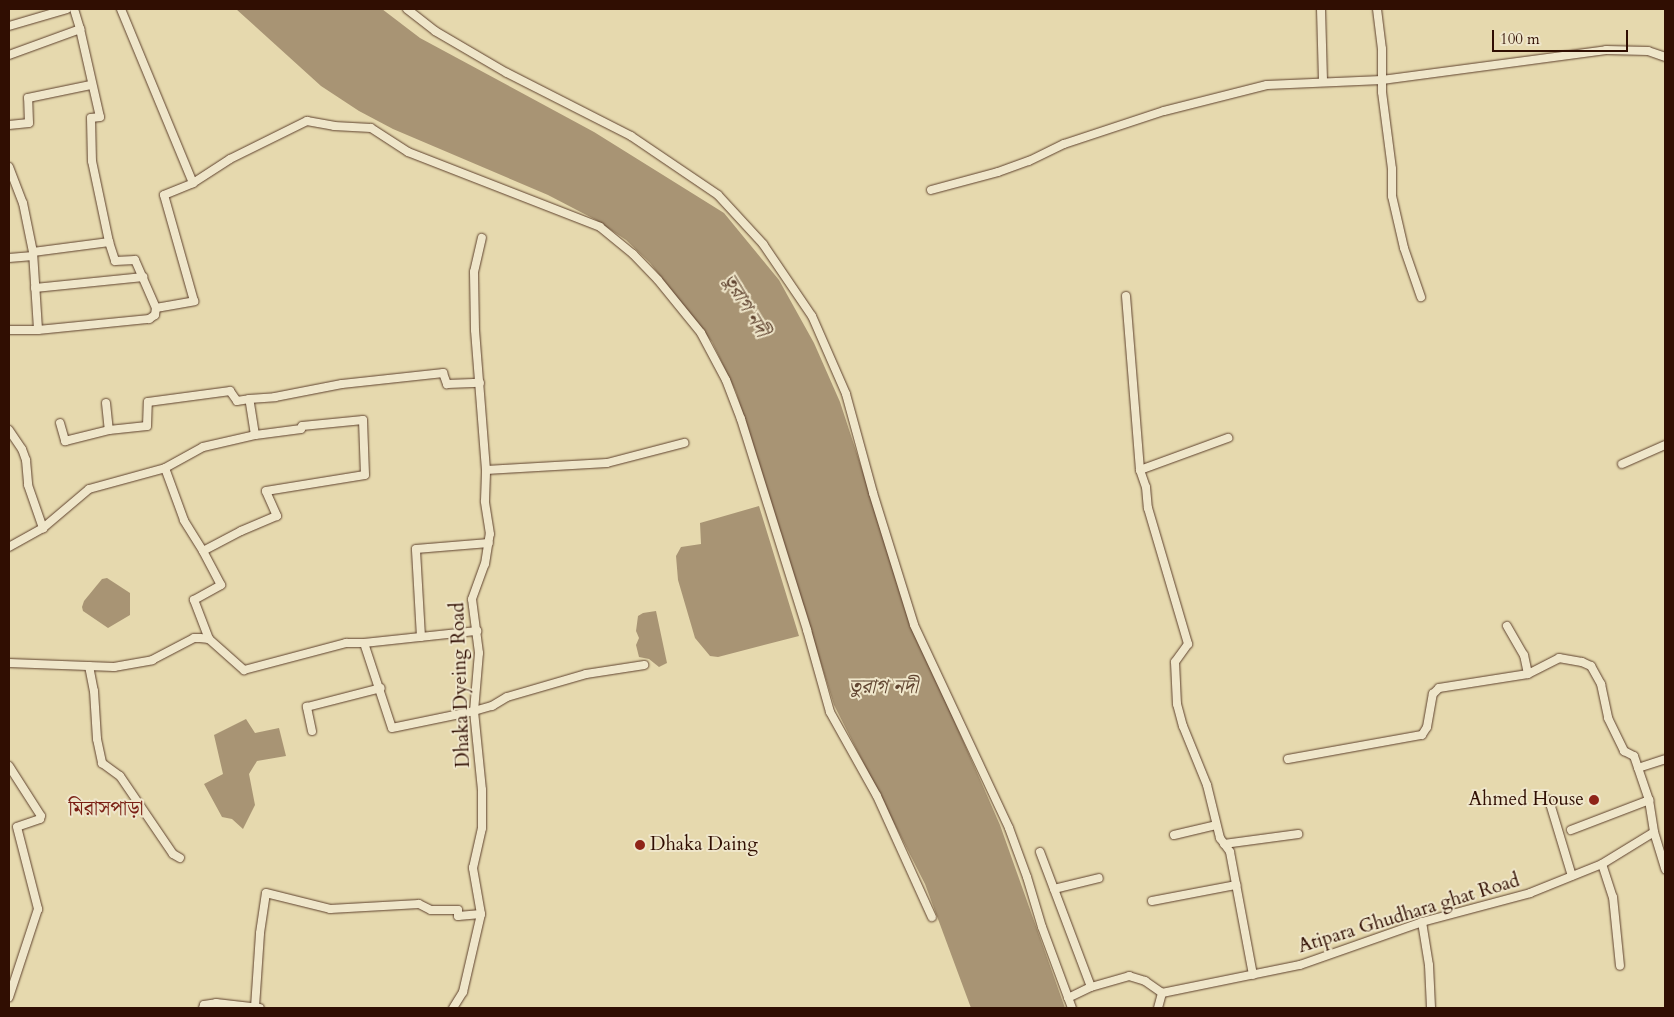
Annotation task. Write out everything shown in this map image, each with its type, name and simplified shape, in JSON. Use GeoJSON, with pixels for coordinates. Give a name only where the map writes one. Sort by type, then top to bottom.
{"type":"FeatureCollection","features":[{"type":"Feature","properties":{"kind":"street"},"geometry":{"type":"LineString","coordinates":[[9,26],[67,9]]}},
{"type":"Feature","properties":{"kind":"street"},"geometry":{"type":"LineString","coordinates":[[9,330],[38,330],[149,319],[155,315],[156,308],[135,260],[115,261],[109,242],[92,161],[92,118],[100,117],[74,9]]}},
{"type":"Feature","properties":{"kind":"street"},"geometry":{"type":"LineString","coordinates":[[121,9],[193,183]]}},
{"type":"Feature","properties":{"kind":"street"},"geometry":{"type":"LineString","coordinates":[[407,9],[435,30],[507,72],[631,136],[718,195],[763,244],[812,316],[846,394],[868,476],[914,624],[1010,828],[1042,927],[1072,1008]]}},
{"type":"Feature","properties":{"kind":"street"},"geometry":{"type":"LineString","coordinates":[[1321,9],[1323,82]]}},
{"type":"Feature","properties":{"kind":"street"},"geometry":{"type":"LineString","coordinates":[[1377,9],[1382,49],[1382,92],[1392,169],[1392,196],[1404,248],[1421,297]]}},
{"type":"Feature","properties":{"kind":"street"},"geometry":{"type":"LineString","coordinates":[[9,55],[80,29]]}},
{"type":"Feature","properties":{"kind":"street"},"geometry":{"type":"LineString","coordinates":[[932,190],[998,172],[1029,161],[1064,144],[1213,97],[1267,85],[1382,80],[1606,50],[1648,51],[1665,57]]}},
{"type":"Feature","properties":{"kind":"street"},"geometry":{"type":"LineString","coordinates":[[9,125],[29,123],[28,98],[91,85]]}},
{"type":"Feature","properties":{"kind":"street"},"geometry":{"type":"LineString","coordinates":[[156,308],[194,301],[164,196],[193,183],[230,159],[307,121],[334,126],[371,128],[408,152],[600,227],[633,254],[658,280],[701,333],[726,380],[741,419],[802,612],[830,712],[877,796],[932,917]]}},
{"type":"Feature","properties":{"kind":"street"},"geometry":{"type":"LineString","coordinates":[[9,168],[24,202],[33,254],[38,330]]}},
{"type":"Feature","properties":{"kind":"street","name":"Dhaka Dyeing Road"},"geometry":{"type":"LineString","coordinates":[[453,1008],[464,992],[481,914],[473,868],[482,828],[482,790],[474,711],[479,653],[472,599],[485,564],[490,534],[485,501],[486,470],[475,330],[474,272],[482,238]]}},
{"type":"Feature","properties":{"kind":"street"},"geometry":{"type":"LineString","coordinates":[[9,258],[109,242]]}},
{"type":"Feature","properties":{"kind":"street"},"geometry":{"type":"LineString","coordinates":[[35,288],[143,277]]}},
{"type":"Feature","properties":{"kind":"street"},"geometry":{"type":"LineString","coordinates":[[1126,296],[1140,470],[1146,487],[1148,508],[1188,644],[1175,662],[1177,704],[1183,726],[1207,785],[1216,824],[1224,844],[1230,852],[1253,975]]}},
{"type":"Feature","properties":{"kind":"street"},"geometry":{"type":"LineString","coordinates":[[60,423],[65,441],[109,430],[147,426],[148,402],[230,391],[237,401],[274,397],[342,384],[443,373],[447,384],[480,383]]}},
{"type":"Feature","properties":{"kind":"street"},"geometry":{"type":"LineString","coordinates":[[249,399],[255,435]]}},
{"type":"Feature","properties":{"kind":"street"},"geometry":{"type":"LineString","coordinates":[[106,403],[109,430]]}},
{"type":"Feature","properties":{"kind":"street"},"geometry":{"type":"LineString","coordinates":[[9,548],[43,528],[89,489],[165,468],[203,447],[255,435],[301,429],[302,426],[363,420],[365,476],[266,491],[277,516],[241,530],[203,552]]}},
{"type":"Feature","properties":{"kind":"street"},"geometry":{"type":"LineString","coordinates":[[9,430],[22,449],[26,460],[28,485],[43,528]]}},
{"type":"Feature","properties":{"kind":"street"},"geometry":{"type":"LineString","coordinates":[[1140,470],[1228,438]]}},
{"type":"Feature","properties":{"kind":"street"},"geometry":{"type":"LineString","coordinates":[[486,470],[607,463],[684,443]]}},
{"type":"Feature","properties":{"kind":"street"},"geometry":{"type":"LineString","coordinates":[[1622,464],[1665,445]]}},
{"type":"Feature","properties":{"kind":"street"},"geometry":{"type":"LineString","coordinates":[[165,468],[184,520],[221,585],[194,600],[209,639],[244,670],[346,642],[364,643],[477,631]]}},
{"type":"Feature","properties":{"kind":"street"},"geometry":{"type":"LineString","coordinates":[[421,637],[416,550],[489,543]]}},
{"type":"Feature","properties":{"kind":"street"},"geometry":{"type":"LineString","coordinates":[[1507,626],[1524,655],[1528,674]]}},
{"type":"Feature","properties":{"kind":"street"},"geometry":{"type":"LineString","coordinates":[[9,663],[114,667],[152,660],[194,638],[209,639]]}},
{"type":"Feature","properties":{"kind":"street"},"geometry":{"type":"LineString","coordinates":[[364,643],[381,688],[392,728],[492,706],[507,697],[586,674],[644,665]]}},
{"type":"Feature","properties":{"kind":"street"},"geometry":{"type":"LineString","coordinates":[[1288,759],[1422,734],[1427,728],[1435,690],[1528,674],[1559,658],[1569,659],[1591,666],[1600,684],[1608,718],[1615,733],[1624,751],[1634,756],[1649,800],[1654,832],[1664,859],[1665,869]]}},
{"type":"Feature","properties":{"kind":"street"},"geometry":{"type":"LineString","coordinates":[[89,666],[94,691],[97,739],[102,763],[120,776],[173,854],[180,858]]}},
{"type":"Feature","properties":{"kind":"street"},"geometry":{"type":"LineString","coordinates":[[312,731],[307,707],[381,688]]}},
{"type":"Feature","properties":{"kind":"street"},"geometry":{"type":"LineString","coordinates":[[1638,768],[1665,759]]}},
{"type":"Feature","properties":{"kind":"street"},"geometry":{"type":"LineString","coordinates":[[9,766],[40,813],[40,819],[13,827],[38,908],[9,996]]}},
{"type":"Feature","properties":{"kind":"street"},"geometry":{"type":"LineString","coordinates":[[1549,800],[1572,876]]}},
{"type":"Feature","properties":{"kind":"street"},"geometry":{"type":"LineString","coordinates":[[1571,830],[1649,800]]}},
{"type":"Feature","properties":{"kind":"street"},"geometry":{"type":"LineString","coordinates":[[1174,835],[1216,824]]}},
{"type":"Feature","properties":{"kind":"street","name":"Atipara Ghudhara ghat Road"},"geometry":{"type":"LineString","coordinates":[[1162,993],[1300,965],[1422,922],[1530,894],[1602,864],[1654,832]]}},
{"type":"Feature","properties":{"kind":"street"},"geometry":{"type":"LineString","coordinates":[[1224,844],[1298,834]]}},
{"type":"Feature","properties":{"kind":"street"},"geometry":{"type":"LineString","coordinates":[[1040,852],[1091,987]]}},
{"type":"Feature","properties":{"kind":"street"},"geometry":{"type":"LineString","coordinates":[[1602,864],[1613,897],[1620,966]]}},
{"type":"Feature","properties":{"kind":"street"},"geometry":{"type":"LineString","coordinates":[[1054,889],[1099,878]]}},
{"type":"Feature","properties":{"kind":"street"},"geometry":{"type":"LineString","coordinates":[[1152,901],[1236,885]]}},
{"type":"Feature","properties":{"kind":"street"},"geometry":{"type":"LineString","coordinates":[[203,1008],[204,1005],[216,1003],[258,1008],[260,933],[266,893],[330,909],[420,904],[431,910],[458,910],[458,916],[481,914]]}},
{"type":"Feature","properties":{"kind":"street"},"geometry":{"type":"LineString","coordinates":[[1422,922],[1429,965],[1431,1008]]}},
{"type":"Feature","properties":{"kind":"street"},"geometry":{"type":"LineString","coordinates":[[1068,998],[1091,987],[1129,976],[1145,982],[1162,993],[1158,1008]]}},
{"type":"Feature","properties":{"kind":"water","name":"তুরাগ নদী"},"geometry":{"type":"Polygon","coordinates":[[[236,9],[382,9],[420,38],[594,132],[724,213],[779,280],[814,343],[840,402],[915,631],[1000,825],[1065,1008],[971,1008],[925,884],[834,705],[736,392],[712,342],[650,263],[626,240],[596,220],[548,195],[393,129],[359,111],[321,86],[236,9]]]}},
{"type":"Feature","properties":{"kind":"water"},"geometry":{"type":"Polygon","coordinates":[[[759,506],[799,636],[718,657],[710,656],[695,638],[678,580],[676,556],[681,547],[701,544],[700,523],[759,506]]]}},
{"type":"Feature","properties":{"kind":"water"},"geometry":{"type":"Polygon","coordinates":[[[107,578],[130,593],[130,615],[108,628],[83,611],[82,607],[84,601],[102,579],[107,578]]]}},
{"type":"Feature","properties":{"kind":"water"},"geometry":{"type":"Polygon","coordinates":[[[656,611],[667,663],[659,667],[649,659],[639,657],[636,645],[639,638],[636,631],[638,616],[643,613],[656,611]]]}},
{"type":"Feature","properties":{"kind":"water"},"geometry":{"type":"Polygon","coordinates":[[[246,719],[255,733],[279,728],[286,756],[257,761],[249,774],[255,805],[243,829],[232,819],[222,817],[204,784],[223,774],[214,735],[246,719]]]}},
{"type":"Feature","properties":{"kind":"place","name":"Ahmed House"},"geometry":{"type":"Point","coordinates":[1594,800]}},
{"type":"Feature","properties":{"kind":"place","name":"Dhaka Daing"},"geometry":{"type":"Point","coordinates":[640,845]}},
{"type":"Feature","properties":{"kind":"district","name":"মিরাসপাড়া"},"geometry":{"type":"Point","coordinates":[106,808]}}]}
